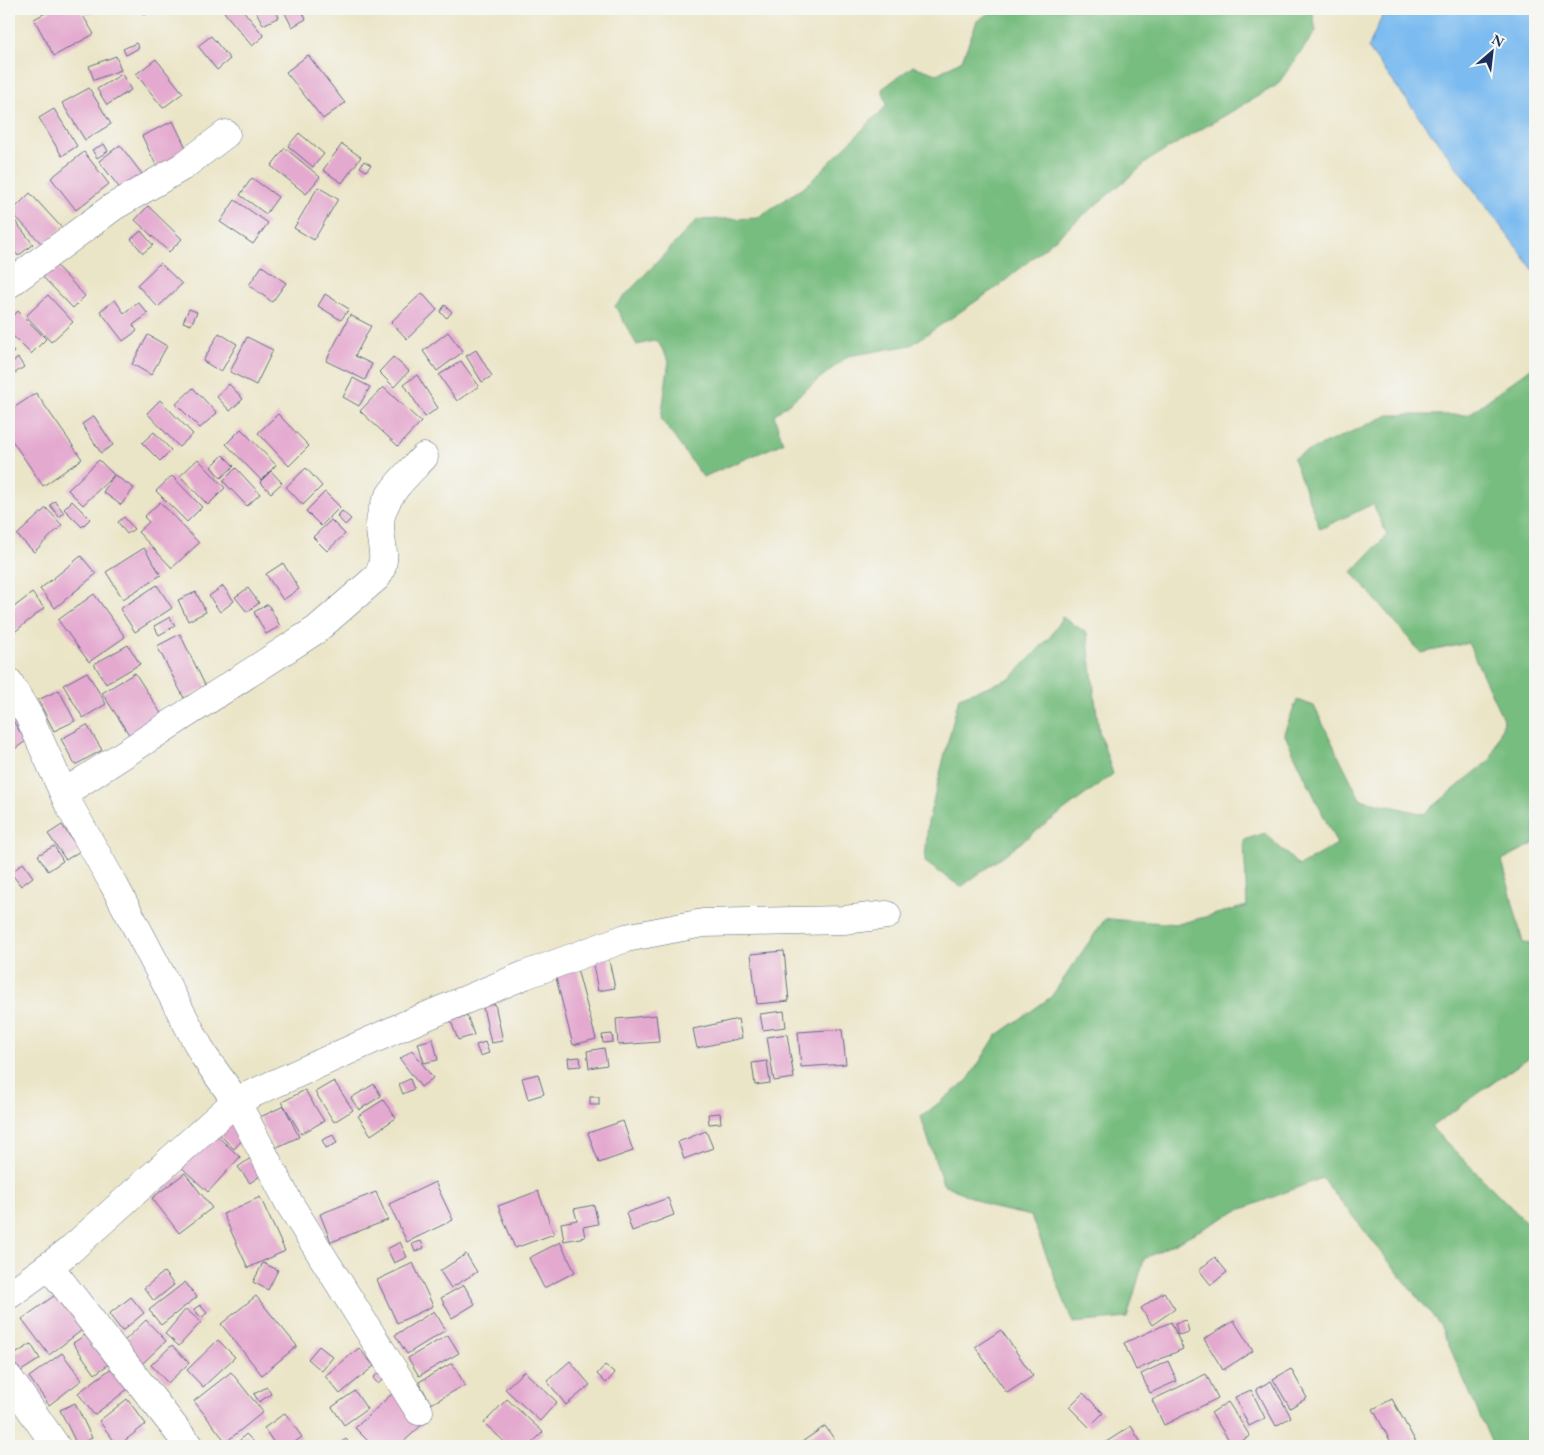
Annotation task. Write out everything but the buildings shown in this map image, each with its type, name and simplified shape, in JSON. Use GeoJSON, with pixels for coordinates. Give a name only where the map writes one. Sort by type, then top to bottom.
{"type":"FeatureCollection","features":[{"type":"Feature","properties":{"kind":"street"},"geometry":{"type":"LineString","coordinates":[[9,284],[113,207],[182,167],[226,134]]}},
{"type":"Feature","properties":{"kind":"street"},"geometry":{"type":"LineString","coordinates":[[64,793],[316,630],[377,577],[384,566],[380,527],[382,512],[395,489],[424,457]]}},
{"type":"Feature","properties":{"kind":"street"},"geometry":{"type":"LineString","coordinates":[[9,682],[29,716],[64,793],[204,1056],[236,1100],[289,1203],[419,1411]]}},
{"type":"Feature","properties":{"kind":"street"},"geometry":{"type":"LineString","coordinates":[[9,1294],[49,1266],[236,1100],[403,1026],[525,975],[626,938],[702,923],[844,920],[887,915]]}},
{"type":"Feature","properties":{"kind":"street"},"geometry":{"type":"LineString","coordinates":[[49,1266],[189,1446]]}},
{"type":"Feature","properties":{"kind":"street"},"geometry":{"type":"LineString","coordinates":[[9,1378],[56,1446]]}},
{"type":"Feature","properties":{"kind":"green space"},"geometry":{"type":"Polygon","coordinates":[[[995,9],[1312,9],[1316,31],[1277,85],[1152,158],[1000,285],[911,345],[848,356],[774,415],[783,443],[703,477],[661,419],[669,361],[657,340],[637,345],[615,306],[697,220],[757,218],[807,185],[887,105],[882,89],[913,66],[937,74],[962,60],[977,21],[995,9]]]}},
{"type":"Feature","properties":{"kind":"green space"},"geometry":{"type":"Polygon","coordinates":[[[1535,365],[1535,843],[1502,860],[1523,943],[1535,944],[1535,1053],[1431,1127],[1535,1231],[1535,1446],[1493,1446],[1440,1325],[1322,1178],[1237,1211],[1144,1259],[1127,1318],[1073,1323],[1031,1216],[994,1208],[943,1184],[921,1117],[968,1080],[996,1036],[1051,997],[1105,919],[1178,924],[1247,906],[1244,840],[1265,833],[1299,866],[1337,844],[1284,733],[1297,700],[1314,706],[1360,799],[1424,814],[1491,759],[1504,721],[1468,643],[1421,653],[1352,572],[1387,535],[1373,504],[1320,529],[1293,458],[1389,415],[1468,415],[1535,365]]]}},
{"type":"Feature","properties":{"kind":"green space"},"geometry":{"type":"Polygon","coordinates":[[[1062,617],[1087,633],[1099,731],[1113,774],[961,887],[925,862],[928,822],[959,697],[1011,678],[1051,636],[1062,617]]]}},
{"type":"Feature","properties":{"kind":"water"},"geometry":{"type":"Polygon","coordinates":[[[1384,9],[1535,9],[1535,272],[1368,48],[1384,9]]]}}]}
